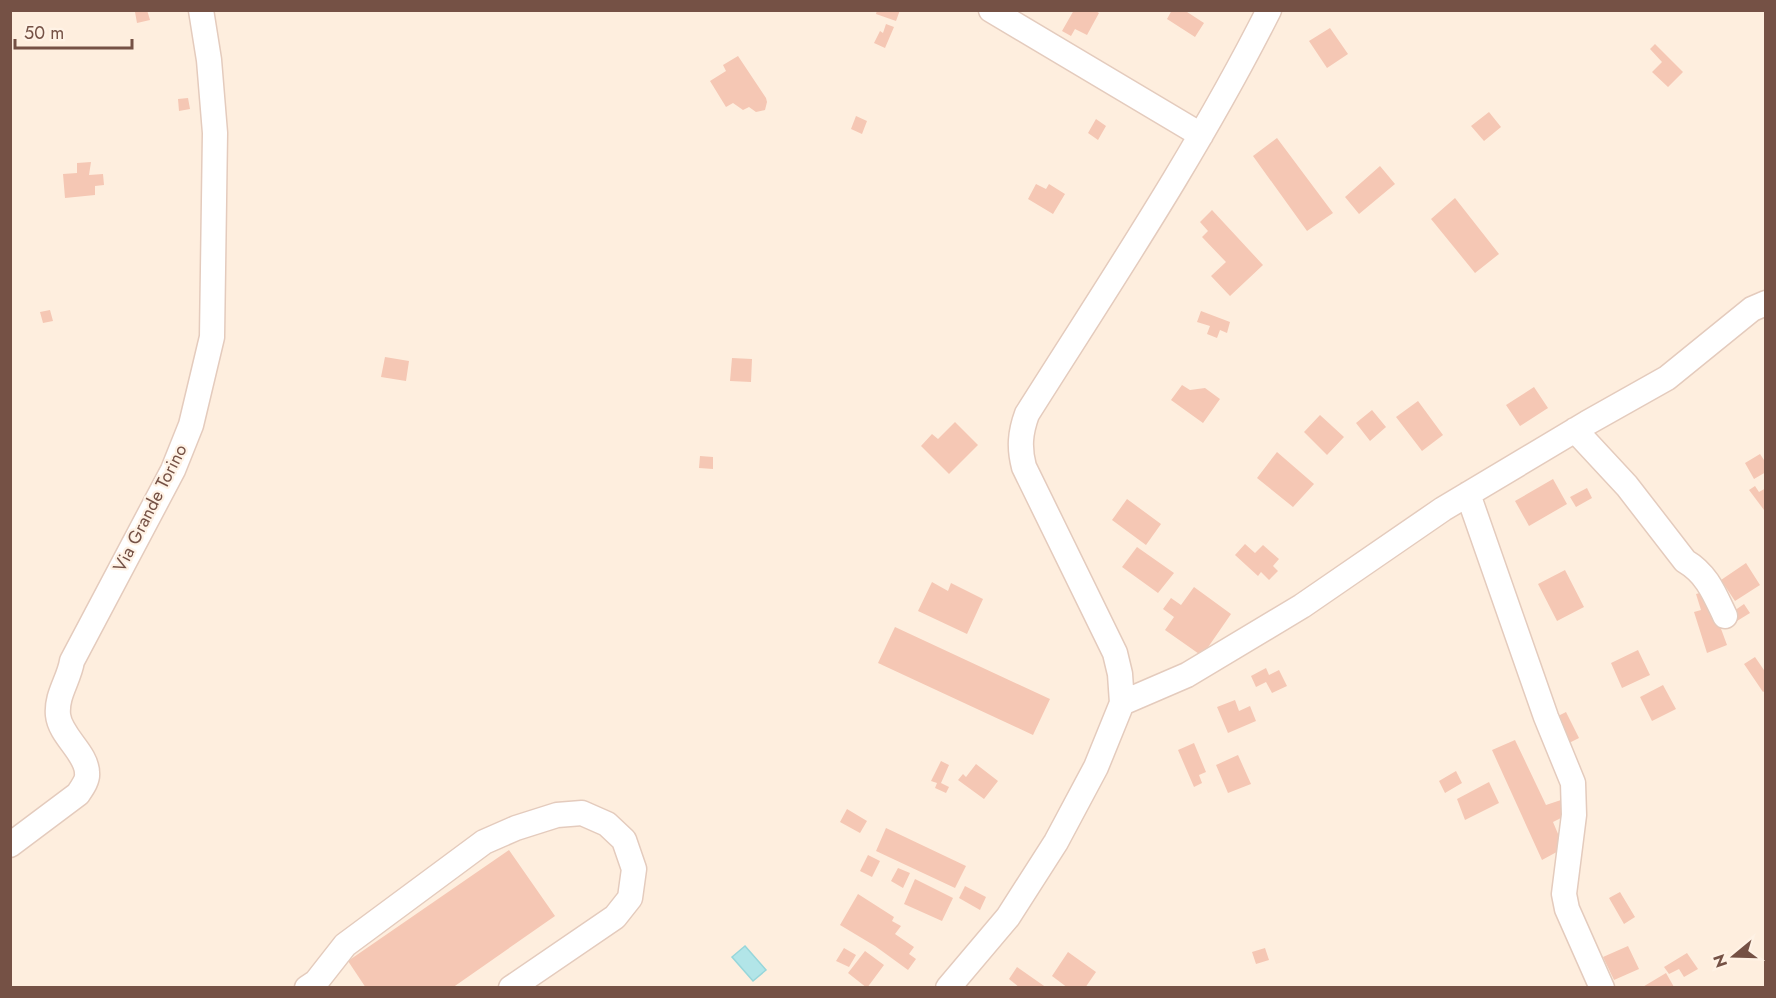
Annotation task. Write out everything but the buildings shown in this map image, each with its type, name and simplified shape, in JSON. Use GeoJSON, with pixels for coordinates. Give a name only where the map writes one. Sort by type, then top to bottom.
{"type":"FeatureCollection","features":[{"type":"Feature","properties":{"kind":"street","name":"Via Grande Torino"},"geometry":{"type":"LineString","coordinates":[[10,845],[78,794],[88,774],[85,765],[61,727],[58,716],[59,696],[69,675],[72,661],[173,470],[190,425],[212,337],[215,133],[209,60],[201,10]]}},
{"type":"Feature","properties":{"kind":"street"},"geometry":{"type":"LineString","coordinates":[[991,10],[1201,135]]}},
{"type":"Feature","properties":{"kind":"street"},"geometry":{"type":"LineString","coordinates":[[948,987],[1008,917],[1056,842],[1096,767],[1122,703],[1120,674],[1115,653],[1024,467],[1020,440],[1027,414],[1175,180],[1242,65],[1269,10]]}},
{"type":"Feature","properties":{"kind":"street"},"geometry":{"type":"LineString","coordinates":[[1122,703],[1187,675],[1293,612],[1468,494],[1667,378],[1752,309],[1766,303]]}},
{"type":"Feature","properties":{"kind":"street"},"geometry":{"type":"LineString","coordinates":[[1575,430],[1627,486],[1685,561],[1705,577],[1725,616]]}},
{"type":"Feature","properties":{"kind":"street"},"geometry":{"type":"LineString","coordinates":[[1468,494],[1546,717],[1573,783],[1574,815],[1564,894],[1567,909],[1602,987]]}},
{"type":"Feature","properties":{"kind":"street"},"geometry":{"type":"LineString","coordinates":[[307,987],[316,982],[345,945],[484,842],[516,828],[557,815],[582,813],[607,824],[624,840],[634,869],[630,898],[615,917],[511,987]]}},
{"type":"Feature","properties":{"kind":"water"},"geometry":{"type":"Polygon","coordinates":[[[745,946],[766,970],[753,981],[732,957],[745,946]]]}}]}
